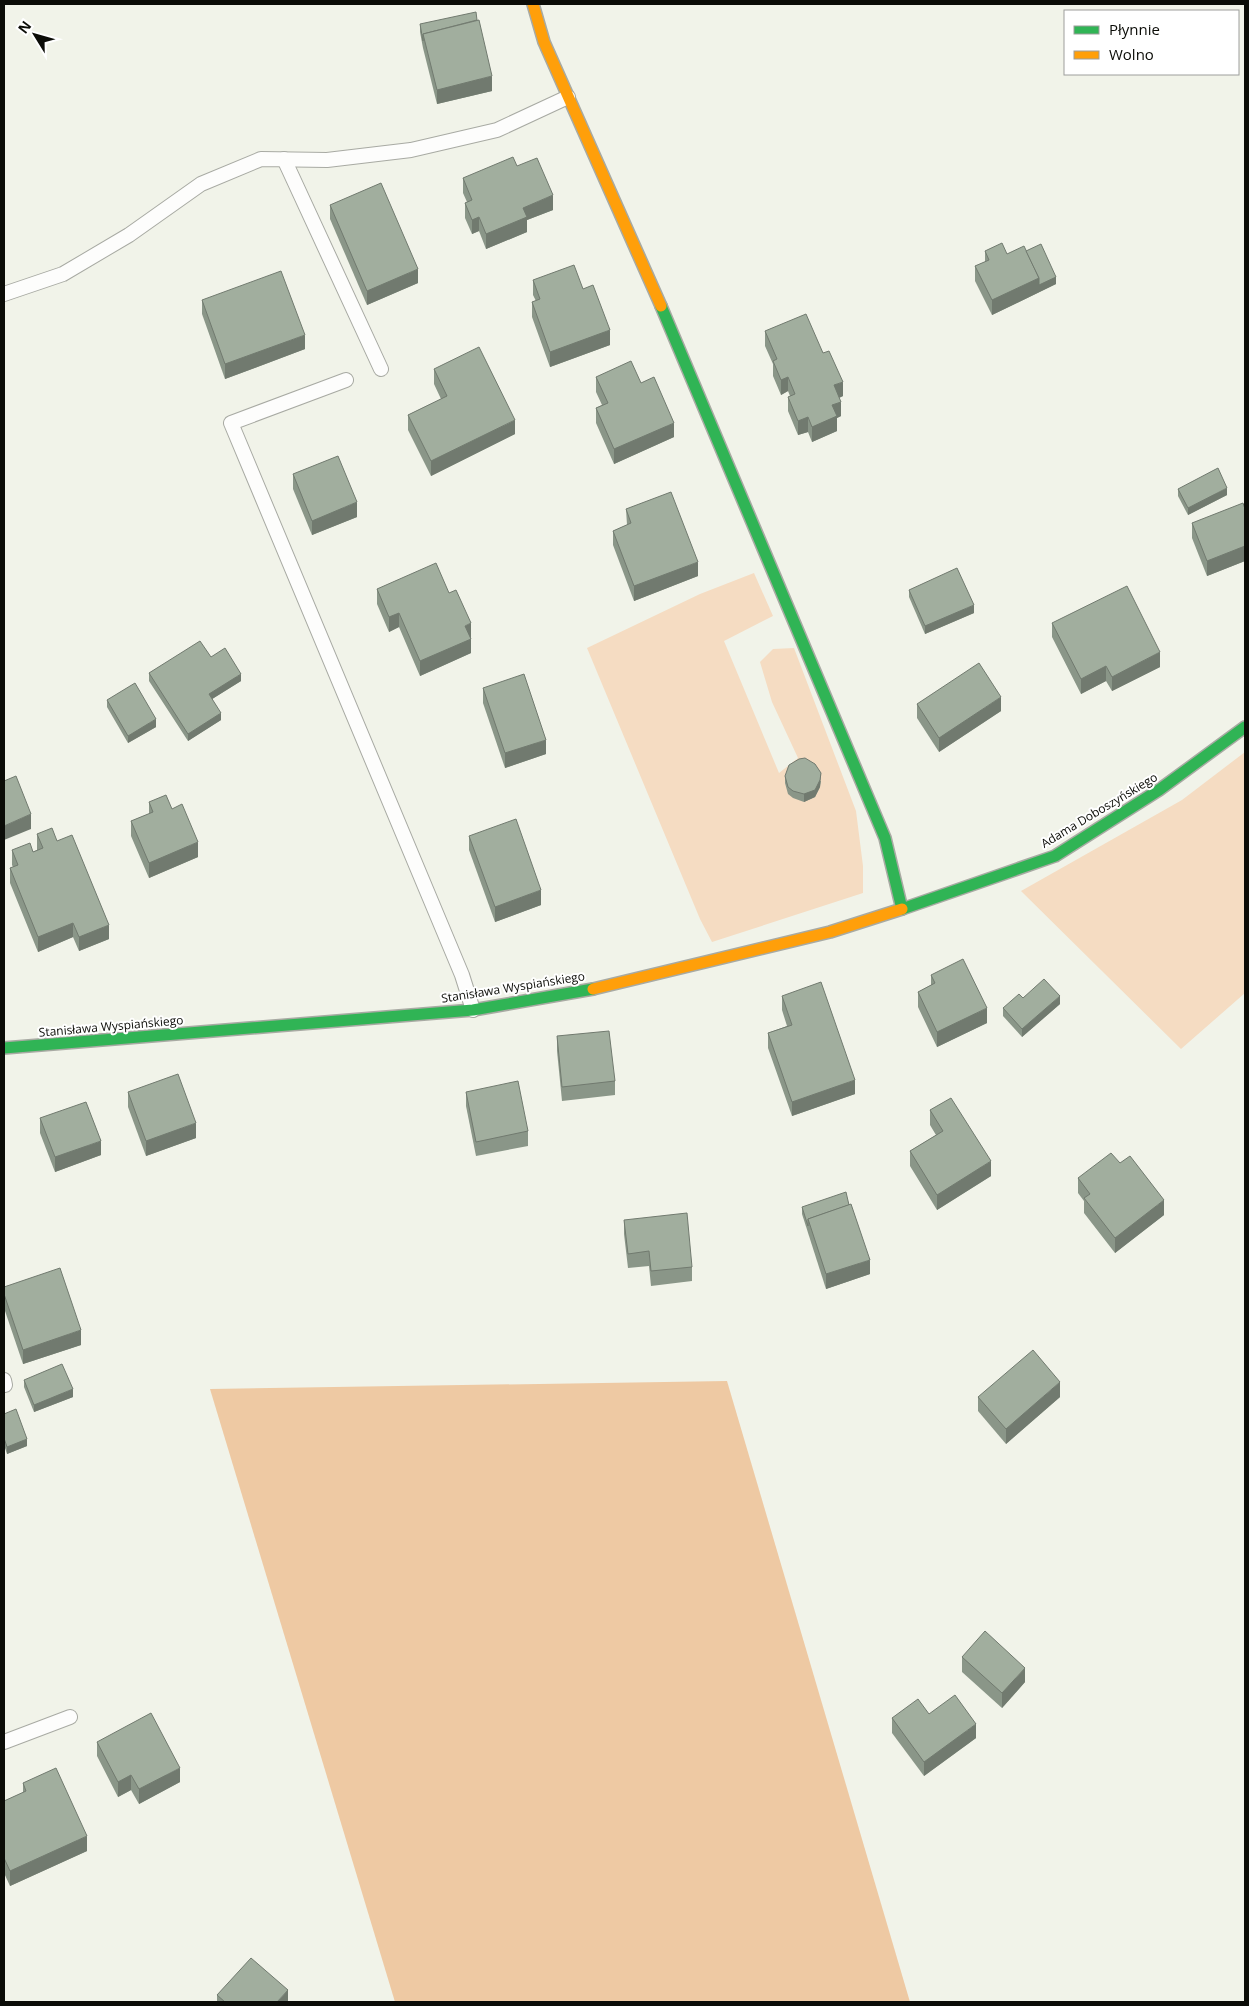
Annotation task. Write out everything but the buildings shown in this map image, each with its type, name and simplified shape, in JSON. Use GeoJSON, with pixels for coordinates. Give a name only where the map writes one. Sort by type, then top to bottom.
{"type":"FeatureCollection","features":[{"type":"Feature","properties":{"kind":"street"},"geometry":{"type":"LineString","coordinates":[[533,4],[544,42],[661,307],[885,838],[902,909]]}},
{"type":"Feature","properties":{"kind":"street","name":"Adama Doboszyńskiego"},"geometry":{"type":"LineString","coordinates":[[926,900],[1055,856],[1159,790],[1245,727]]}},
{"type":"Feature","properties":{"kind":"street","name":"Stanisława Wyspiańskiego"},"geometry":{"type":"LineString","coordinates":[[4,1048],[473,1010],[613,985],[713,962],[830,932],[926,900]]}},
{"type":"Feature","properties":{"kind":"lane"},"geometry":{"type":"LineString","coordinates":[[4,294],[63,274],[129,235],[201,184],[261,159],[327,160],[411,150],[497,130],[568,97]]}},
{"type":"Feature","properties":{"kind":"lane"},"geometry":{"type":"LineString","coordinates":[[284,159],[381,369]]}},
{"type":"Feature","properties":{"kind":"lane"},"geometry":{"type":"LineString","coordinates":[[346,380],[231,423],[462,975],[473,1010]]}},
{"type":"Feature","properties":{"kind":"lane"},"geometry":{"type":"LineString","coordinates":[[4,1742],[70,1718]]}},
{"type":"Feature","properties":{"kind":"shaded area"},"geometry":{"type":"Polygon","coordinates":[[[754,573],[773,616],[724,641],[779,773],[798,758],[772,702],[760,662],[773,649],[794,648],[856,811],[863,866],[863,893],[712,942],[700,919],[587,648],[700,594],[754,573]]]}},
{"type":"Feature","properties":{"kind":"shaded area"},"geometry":{"type":"Polygon","coordinates":[[[1245,752],[1245,993],[1181,1049],[1021,891],[1182,800],[1245,752]]]}},
{"type":"Feature","properties":{"kind":"shaded area"},"geometry":{"type":"Polygon","coordinates":[[[727,1381],[910,2002],[395,2002],[210,1389],[727,1381]]]}},
{"type":"Feature","properties":{"kind":"traffic: fast"},"geometry":{"type":"LineString","coordinates":[[661,306],[885,838],[902,909]]}},
{"type":"Feature","properties":{"kind":"traffic: fast"},"geometry":{"type":"LineString","coordinates":[[902,909],[1055,856],[1159,790],[1245,727]]}},
{"type":"Feature","properties":{"kind":"traffic: fast"},"geometry":{"type":"LineString","coordinates":[[4,1048],[473,1010],[593,989]]}},
{"type":"Feature","properties":{"kind":"traffic: slow"},"geometry":{"type":"LineString","coordinates":[[533,4],[544,42],[661,306]]}},
{"type":"Feature","properties":{"kind":"traffic: slow"},"geometry":{"type":"LineString","coordinates":[[593,989],[830,932],[902,909]]}}]}
